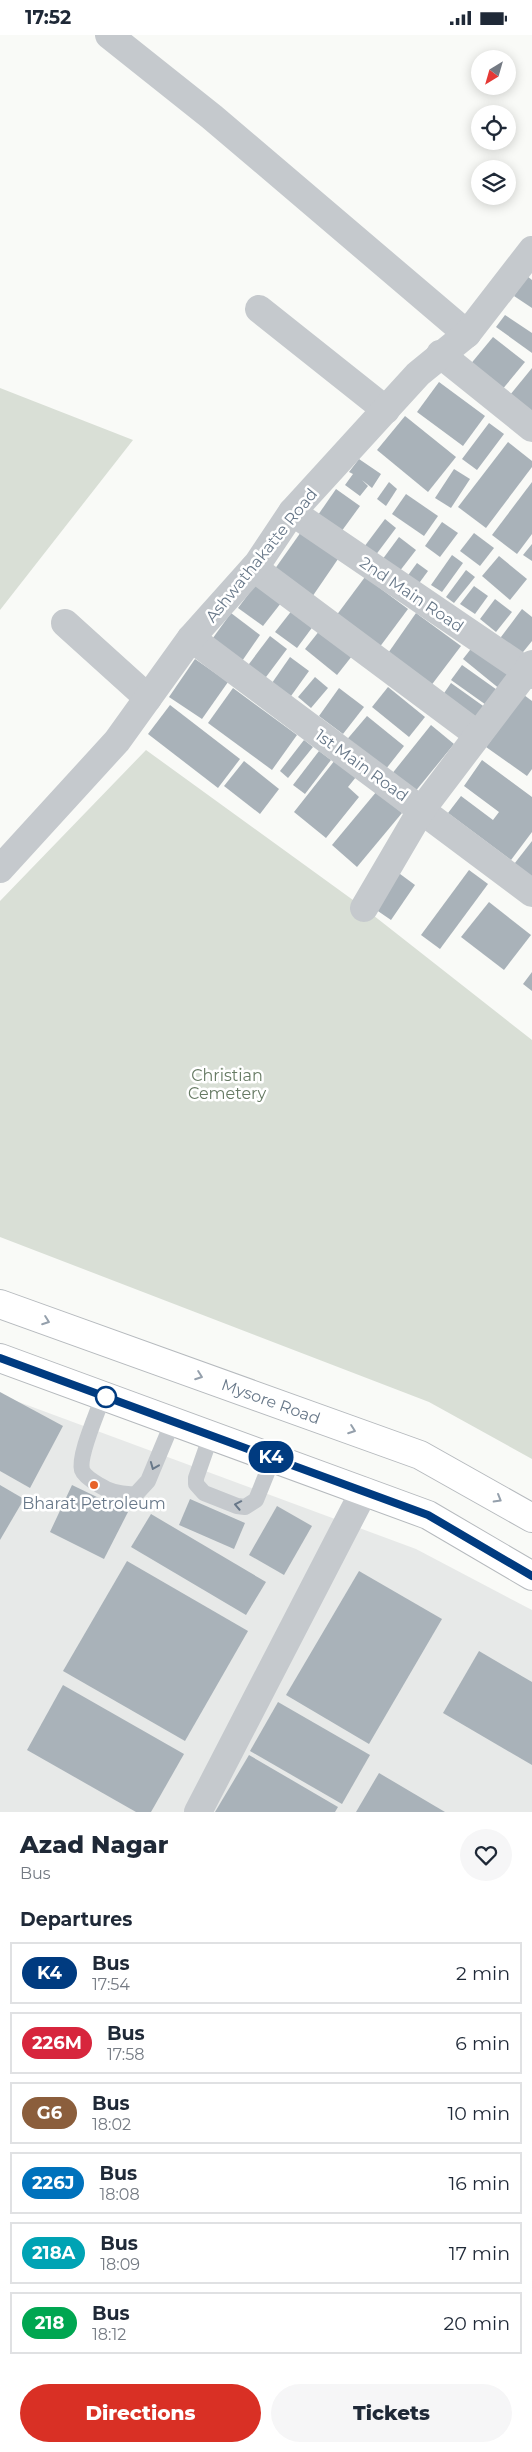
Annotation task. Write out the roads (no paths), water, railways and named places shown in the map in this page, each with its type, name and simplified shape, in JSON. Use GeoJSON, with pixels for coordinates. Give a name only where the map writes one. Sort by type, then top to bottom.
{"type":"FeatureCollection","features":[{"type":"Feature","properties":{"kind":"highway","name":"Mysore Road"},"geometry":{"type":"LineString","coordinates":[[0,1304],[420,1455],[532,1518]]}},
{"type":"Feature","properties":{"kind":"highway"},"geometry":{"type":"LineString","coordinates":[[0,1358],[428,1515],[532,1576]]}},
{"type":"Feature","properties":{"kind":"street"},"geometry":{"type":"LineString","coordinates":[[109,35],[212,117],[467,334]]}},
{"type":"Feature","properties":{"kind":"street","name":"Ashwathakatte Road"},"geometry":{"type":"LineString","coordinates":[[0,869],[116,741],[191,638],[254,568],[292,512],[418,374],[467,334],[532,250]]}},
{"type":"Feature","properties":{"kind":"street"},"geometry":{"type":"LineString","coordinates":[[259,309],[386,410]]}},
{"type":"Feature","properties":{"kind":"street"},"geometry":{"type":"LineString","coordinates":[[440,355],[532,428]]}},
{"type":"Feature","properties":{"kind":"street","name":"2nd Main Road"},"geometry":{"type":"LineString","coordinates":[[292,512],[530,670]]}},
{"type":"Feature","properties":{"kind":"street"},"geometry":{"type":"LineString","coordinates":[[254,568],[478,735]]}},
{"type":"Feature","properties":{"kind":"street"},"geometry":{"type":"LineString","coordinates":[[66,623],[148,698]]}},
{"type":"Feature","properties":{"kind":"street","name":"1st Main Road"},"geometry":{"type":"LineString","coordinates":[[191,638],[532,893]]}},
{"type":"Feature","properties":{"kind":"street"},"geometry":{"type":"LineString","coordinates":[[364,907],[422,809],[530,670]]}},
{"type":"Feature","properties":{"kind":"street"},"geometry":{"type":"LineString","coordinates":[[198,1812],[364,1491]]}},
{"type":"Feature","properties":{"kind":"lane"},"geometry":{"type":"LineString","coordinates":[[103,1396],[84,1452],[82,1469],[98,1485],[111,1492],[136,1494],[142,1489],[148,1481],[173,1421]]}},
{"type":"Feature","properties":{"kind":"lane"},"geometry":{"type":"LineString","coordinates":[[211,1435],[196,1484],[204,1493],[237,1507],[245,1507],[256,1500],[273,1458]]}},
{"type":"Feature","properties":{"kind":"place","name":"Bharat Petroleum"},"geometry":{"type":"Point","coordinates":[94,1485]}},
{"type":"Feature","properties":{"kind":"park label","name":"Christian Cemetery"},"geometry":{"type":"Point","coordinates":[227,1084]}}]}
